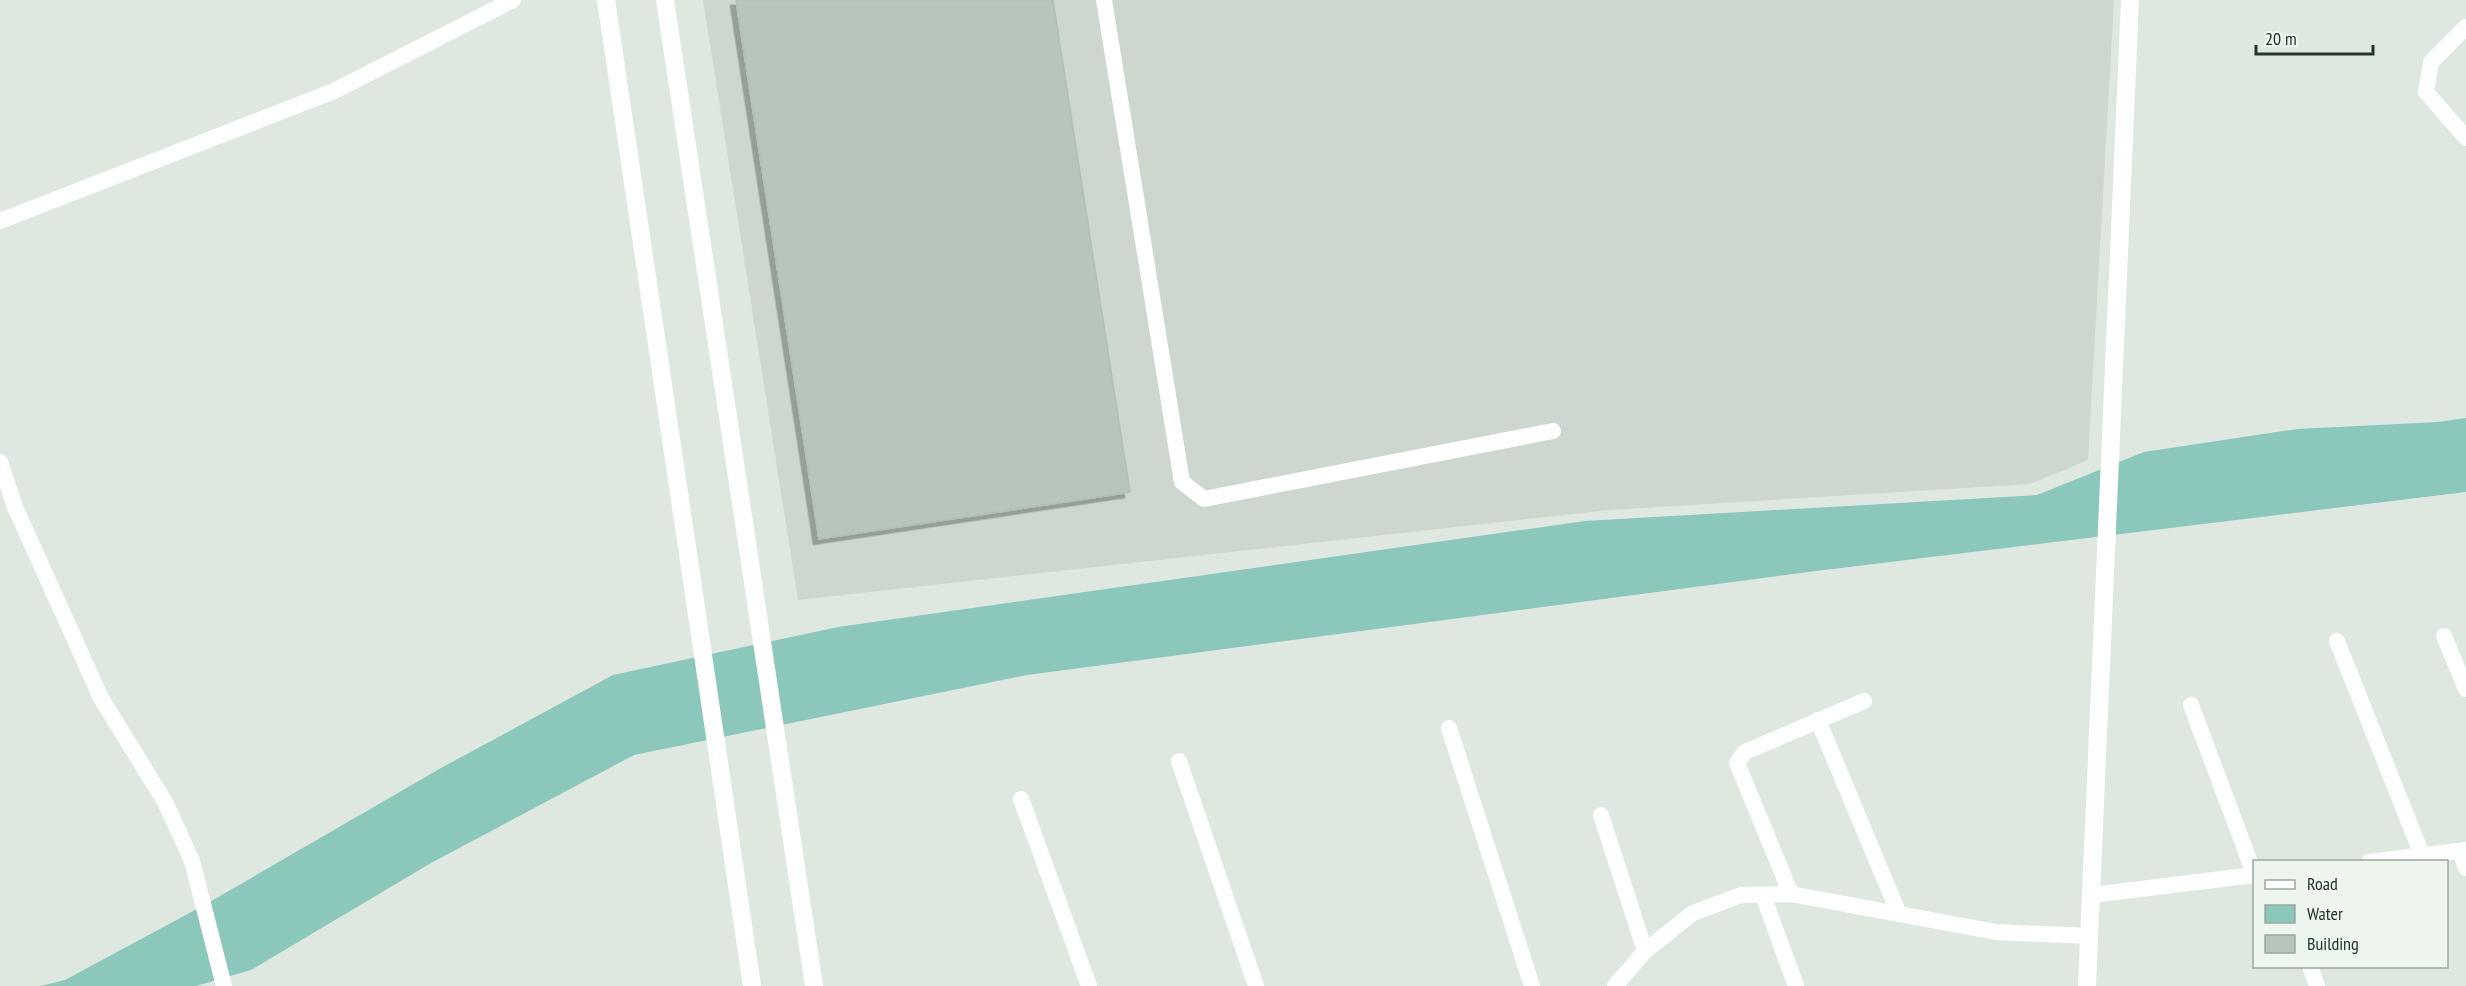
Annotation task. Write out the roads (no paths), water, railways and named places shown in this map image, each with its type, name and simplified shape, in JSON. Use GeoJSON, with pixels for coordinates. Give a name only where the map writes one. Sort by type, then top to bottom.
{"type":"FeatureCollection","features":[{"type":"Feature","properties":{"kind":"street"},"geometry":{"type":"LineString","coordinates":[[606,0],[752,986]]}},
{"type":"Feature","properties":{"kind":"street"},"geometry":{"type":"LineString","coordinates":[[665,0],[814,986]]}},
{"type":"Feature","properties":{"kind":"street"},"geometry":{"type":"LineString","coordinates":[[2087,986],[2130,0]]}},
{"type":"Feature","properties":{"kind":"lane"},"geometry":{"type":"LineString","coordinates":[[0,220],[334,91],[513,0]]}},
{"type":"Feature","properties":{"kind":"lane"},"geometry":{"type":"LineString","coordinates":[[1104,0],[1182,482],[1204,499],[1553,431]]}},
{"type":"Feature","properties":{"kind":"lane"},"geometry":{"type":"LineString","coordinates":[[2466,27],[2431,62],[2426,92],[2466,138]]}},
{"type":"Feature","properties":{"kind":"lane"},"geometry":{"type":"LineString","coordinates":[[0,462],[15,507],[101,698],[165,802],[192,861],[224,986]]}},
{"type":"Feature","properties":{"kind":"lane"},"geometry":{"type":"LineString","coordinates":[[0,515],[15,507]]}},
{"type":"Feature","properties":{"kind":"lane"},"geometry":{"type":"LineString","coordinates":[[2444,636],[2466,689]]}},
{"type":"Feature","properties":{"kind":"lane"},"geometry":{"type":"LineString","coordinates":[[2337,641],[2422,855]]}},
{"type":"Feature","properties":{"kind":"lane"},"geometry":{"type":"LineString","coordinates":[[1791,894],[1737,764],[1745,752],[1864,701]]}},
{"type":"Feature","properties":{"kind":"lane"},"geometry":{"type":"LineString","coordinates":[[2191,705],[2253,871]]}},
{"type":"Feature","properties":{"kind":"lane"},"geometry":{"type":"LineString","coordinates":[[1818,720],[1899,914]]}},
{"type":"Feature","properties":{"kind":"lane"},"geometry":{"type":"LineString","coordinates":[[1449,728],[1532,986]]}},
{"type":"Feature","properties":{"kind":"lane"},"geometry":{"type":"LineString","coordinates":[[1179,760],[1256,986]]}},
{"type":"Feature","properties":{"kind":"lane"},"geometry":{"type":"LineString","coordinates":[[1021,799],[1089,986]]}},
{"type":"Feature","properties":{"kind":"lane"},"geometry":{"type":"LineString","coordinates":[[1601,815],[1645,951]]}},
{"type":"Feature","properties":{"kind":"lane"},"geometry":{"type":"LineString","coordinates":[[2378,860],[2463,850],[2466,868]]}},
{"type":"Feature","properties":{"kind":"lane"},"geometry":{"type":"LineString","coordinates":[[2092,895],[2253,874]]}},
{"type":"Feature","properties":{"kind":"lane"},"geometry":{"type":"LineString","coordinates":[[1615,986],[1645,951],[1693,914],[1742,895],[1791,894],[1996,932],[2089,936]]}},
{"type":"Feature","properties":{"kind":"lane"},"geometry":{"type":"LineString","coordinates":[[1763,895],[1796,986]]}},
{"type":"Feature","properties":{"kind":"lane"},"geometry":{"type":"LineString","coordinates":[[2311,968],[2317,986]]}},
{"type":"Feature","properties":{"kind":"water"},"geometry":{"type":"Polygon","coordinates":[[[2466,418],[2466,492],[1808,572],[1027,675],[634,755],[431,863],[251,970],[196,986],[41,986],[65,980],[208,903],[441,768],[613,675],[838,627],[1585,521],[2037,495],[2144,452],[2297,429],[2438,422],[2466,418]]]}}]}
